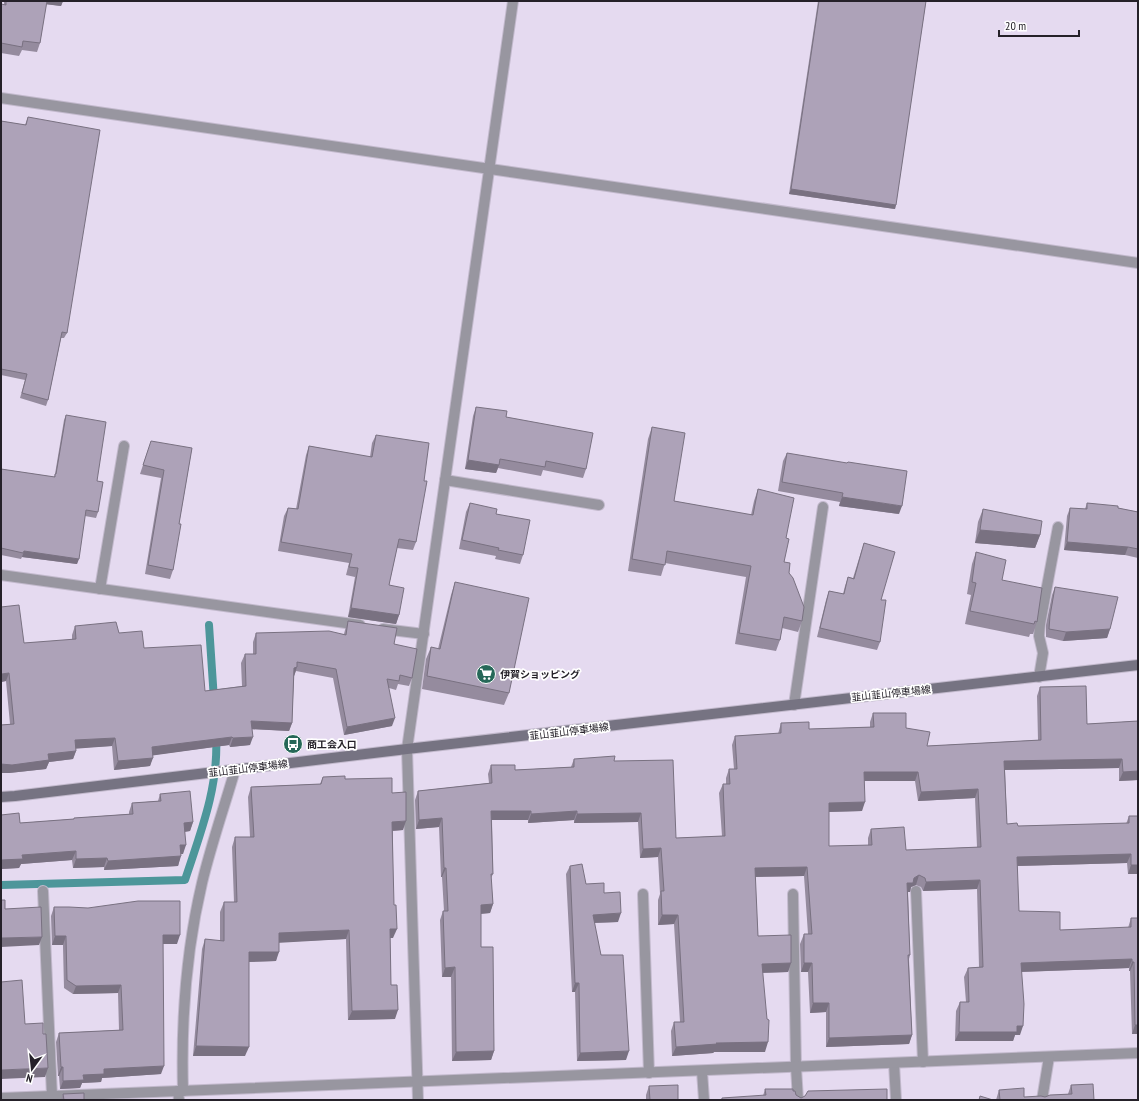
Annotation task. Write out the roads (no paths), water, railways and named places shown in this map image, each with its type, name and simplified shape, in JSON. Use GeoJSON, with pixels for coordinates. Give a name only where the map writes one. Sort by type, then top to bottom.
{"type":"FeatureCollection","features":[{"type":"Feature","properties":{"kind":"main road","name":"韮山韮山停車場線"},"geometry":{"type":"LineString","coordinates":[[1,797],[1138,665]]}},
{"type":"Feature","properties":{"kind":"street"},"geometry":{"type":"LineString","coordinates":[[418,1100],[407,749],[513,1]]}},
{"type":"Feature","properties":{"kind":"street"},"geometry":{"type":"LineString","coordinates":[[1,98],[1138,263]]}},
{"type":"Feature","properties":{"kind":"street"},"geometry":{"type":"LineString","coordinates":[[100,589],[124,446]]}},
{"type":"Feature","properties":{"kind":"street"},"geometry":{"type":"LineString","coordinates":[[445,480],[599,505]]}},
{"type":"Feature","properties":{"kind":"street"},"geometry":{"type":"LineString","coordinates":[[794,704],[823,507]]}},
{"type":"Feature","properties":{"kind":"street"},"geometry":{"type":"LineString","coordinates":[[1039,677],[1043,653],[1039,636],[1040,624],[1058,526]]}},
{"type":"Feature","properties":{"kind":"street"},"geometry":{"type":"LineString","coordinates":[[1,575],[424,634]]}},
{"type":"Feature","properties":{"kind":"street"},"geometry":{"type":"LineString","coordinates":[[180,1094],[182,1025],[191,940],[201,884],[211,845],[235,770]]}},
{"type":"Feature","properties":{"kind":"street"},"geometry":{"type":"LineString","coordinates":[[43,891],[49,1097]]}},
{"type":"Feature","properties":{"kind":"street"},"geometry":{"type":"LineString","coordinates":[[916,891],[923,1062]]}},
{"type":"Feature","properties":{"kind":"street"},"geometry":{"type":"LineString","coordinates":[[643,894],[649,1073]]}},
{"type":"Feature","properties":{"kind":"street"},"geometry":{"type":"LineString","coordinates":[[793,894],[798,1100]]}},
{"type":"Feature","properties":{"kind":"street"},"geometry":{"type":"LineString","coordinates":[[1,1098],[180,1094],[417,1082],[1138,1053]]}},
{"type":"Feature","properties":{"kind":"street"},"geometry":{"type":"LineString","coordinates":[[1042,1100],[1050,1057]]}},
{"type":"Feature","properties":{"kind":"street"},"geometry":{"type":"LineString","coordinates":[[894,1063],[896,1100]]}},
{"type":"Feature","properties":{"kind":"street"},"geometry":{"type":"LineString","coordinates":[[702,1071],[704,1100]]}},
{"type":"Feature","properties":{"kind":"waterway"},"geometry":{"type":"LineString","coordinates":[[209,625],[214,700]]}},
{"type":"Feature","properties":{"kind":"waterway"},"geometry":{"type":"LineString","coordinates":[[1,885],[185,880],[202,828],[215,774],[216,737]]}},
{"type":"Feature","properties":{"kind":"place","name":"伊賀ショッピング"},"geometry":{"type":"Point","coordinates":[486,674]}},
{"type":"Feature","properties":{"kind":"place","name":"商工会入口"},"geometry":{"type":"Point","coordinates":[293,744]}}]}
